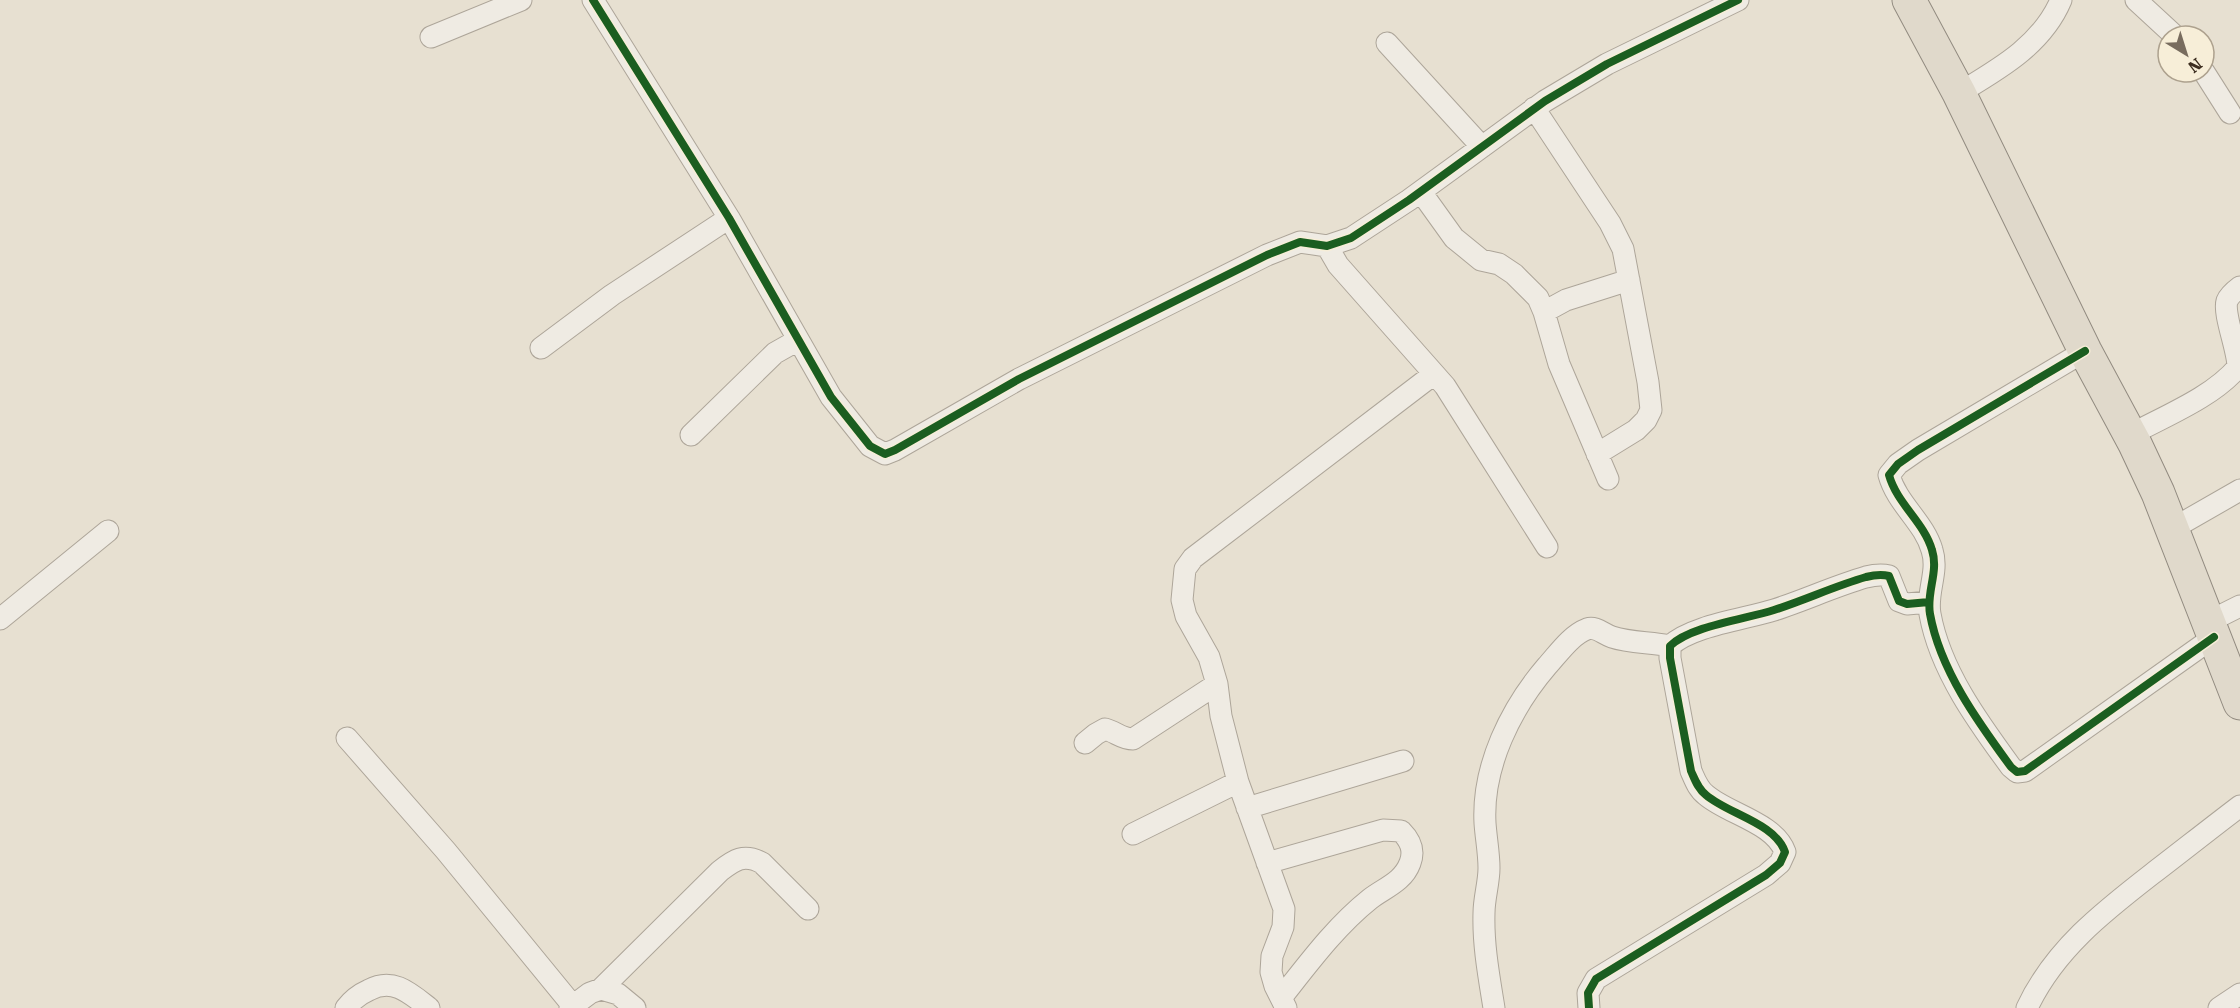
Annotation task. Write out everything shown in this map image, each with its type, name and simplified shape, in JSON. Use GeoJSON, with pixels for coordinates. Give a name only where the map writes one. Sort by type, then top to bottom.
{"type":"FeatureCollection","features":[{"type":"Feature","properties":{"kind":"highway"},"geometry":{"type":"LineString","coordinates":[[1909,0],[1959,93],[2085,351],[2158,493],[2238,694]]}},
{"type":"Feature","properties":{"kind":"street"},"geometry":{"type":"LineString","coordinates":[[431,37],[521,0]]}},
{"type":"Feature","properties":{"kind":"street"},"geometry":{"type":"LineString","coordinates":[[593,0],[729,218],[789,319],[798,340],[831,397],[870,446],[885,454],[1019,379],[1267,255],[1300,242],[1327,246],[1351,238],[1421,192],[1534,108],[1606,64],[1738,0]]}},
{"type":"Feature","properties":{"kind":"street"},"geometry":{"type":"LineString","coordinates":[[1959,93],[2002,67],[2040,35],[2061,0]]}},
{"type":"Feature","properties":{"kind":"street"},"geometry":{"type":"LineString","coordinates":[[2136,0],[2162,24]]}},
{"type":"Feature","properties":{"kind":"street"},"geometry":{"type":"LineString","coordinates":[[1387,43],[1482,147]]}},
{"type":"Feature","properties":{"kind":"street"},"geometry":{"type":"LineString","coordinates":[[2212,84],[2230,113]]}},
{"type":"Feature","properties":{"kind":"street"},"geometry":{"type":"LineString","coordinates":[[1534,108],[1610,223],[1623,249],[1648,382],[1651,410],[1646,420],[1636,430],[1597,454]]}},
{"type":"Feature","properties":{"kind":"street"},"geometry":{"type":"LineString","coordinates":[[1421,192],[1454,238],[1482,260],[1498,264],[1514,274],[1538,298],[1559,364],[1608,479]]}},
{"type":"Feature","properties":{"kind":"street"},"geometry":{"type":"LineString","coordinates":[[541,348],[612,295],[729,218]]}},
{"type":"Feature","properties":{"kind":"street"},"geometry":{"type":"LineString","coordinates":[[1327,246],[1338,265],[1434,374],[1458,406],[1547,547]]}},
{"type":"Feature","properties":{"kind":"street"},"geometry":{"type":"LineString","coordinates":[[1544,312],[1566,300],[1629,280]]}},
{"type":"Feature","properties":{"kind":"street"},"geometry":{"type":"LineString","coordinates":[[2130,435],[2208,392],[2229,378],[2238,367],[2227,301],[2240,287]]}},
{"type":"Feature","properties":{"kind":"street"},"geometry":{"type":"LineString","coordinates":[[691,435],[775,353],[798,340]]}},
{"type":"Feature","properties":{"kind":"street"},"geometry":{"type":"LineString","coordinates":[[2085,351],[1918,450],[1898,464],[1889,475],[1892,486],[1917,520],[1932,548],[1936,566],[1929,602],[1934,632],[1964,698],[2005,759],[2017,772],[2025,771],[2240,606]]}},
{"type":"Feature","properties":{"kind":"street"},"geometry":{"type":"LineString","coordinates":[[1283,1003],[1271,972],[1272,956],[1283,927],[1284,909],[1238,782],[1209,657],[1186,616],[1182,600],[1185,569],[1193,558],[1434,374]]}},
{"type":"Feature","properties":{"kind":"street"},"geometry":{"type":"LineString","coordinates":[[2172,529],[2240,490]]}},
{"type":"Feature","properties":{"kind":"street"},"geometry":{"type":"LineString","coordinates":[[0,619],[108,531]]}},
{"type":"Feature","properties":{"kind":"street"},"geometry":{"type":"LineString","coordinates":[[1589,1008],[1588,993],[1596,979],[1766,874],[1780,863],[1785,852],[1781,842],[1767,831],[1706,796],[1697,785],[1692,771],[1670,658],[1670,646],[1677,639],[1693,632],[1775,610],[1865,577],[1882,574],[1889,576],[1899,601],[1907,604],[1929,602]]}},
{"type":"Feature","properties":{"kind":"street"},"geometry":{"type":"LineString","coordinates":[[1494,1008],[1484,946],[1484,912],[1489,872],[1485,822],[1489,776],[1504,732],[1530,687],[1569,642],[1586,629],[1595,628],[1608,636],[1624,641],[1650,642],[1670,646]]}},
{"type":"Feature","properties":{"kind":"street"},"geometry":{"type":"LineString","coordinates":[[1085,743],[1105,729],[1124,739],[1133,739],[1217,684]]}},
{"type":"Feature","properties":{"kind":"street"},"geometry":{"type":"LineString","coordinates":[[347,738],[446,851],[572,1007],[590,993],[601,988],[720,871],[735,860],[744,857],[762,862],[808,909]]}},
{"type":"Feature","properties":{"kind":"street"},"geometry":{"type":"LineString","coordinates":[[1247,808],[1403,761]]}},
{"type":"Feature","properties":{"kind":"street"},"geometry":{"type":"LineString","coordinates":[[1133,834],[1238,782]]}},
{"type":"Feature","properties":{"kind":"street"},"geometry":{"type":"LineString","coordinates":[[2027,1008],[2038,985],[2065,949],[2111,906],[2240,806]]}},
{"type":"Feature","properties":{"kind":"street"},"geometry":{"type":"LineString","coordinates":[[1267,863],[1383,830],[1401,831],[1413,848],[1411,863],[1401,879],[1369,899],[1324,945],[1283,1003]]}},
{"type":"Feature","properties":{"kind":"street"},"geometry":{"type":"LineString","coordinates":[[346,1008],[363,993],[378,985],[391,984],[405,990],[429,1008]]}},
{"type":"Feature","properties":{"kind":"street"},"geometry":{"type":"LineString","coordinates":[[601,988],[618,994],[635,1008]]}},
{"type":"Feature","properties":{"kind":"street"},"geometry":{"type":"LineString","coordinates":[[2219,1008],[2240,994]]}},
{"type":"Feature","properties":{"kind":"cycle path"},"geometry":{"type":"LineString","coordinates":[[593,0],[729,218],[831,397],[870,446],[885,454],[1019,379],[1267,255],[1300,242],[1327,246],[1351,238],[1409,200],[1545,101],[1607,64],[1738,0]]}},
{"type":"Feature","properties":{"kind":"cycle path"},"geometry":{"type":"LineString","coordinates":[[2085,351],[1918,450],[1898,464],[1889,475],[1898,495],[1923,531],[1932,550],[1934,566],[1930,614],[1935,635],[1951,675],[1974,714],[2011,767],[2017,772],[2025,771],[2214,637]]}},
{"type":"Feature","properties":{"kind":"cycle path"},"geometry":{"type":"LineString","coordinates":[[1589,1008],[1588,993],[1596,979],[1766,875],[1780,863],[1785,852],[1780,842],[1772,834],[1715,802],[1703,793],[1697,784],[1691,771],[1670,658],[1670,646],[1679,639],[1704,628],[1774,610],[1866,577],[1889,576],[1899,601],[1907,604],[1929,602]]}}]}
